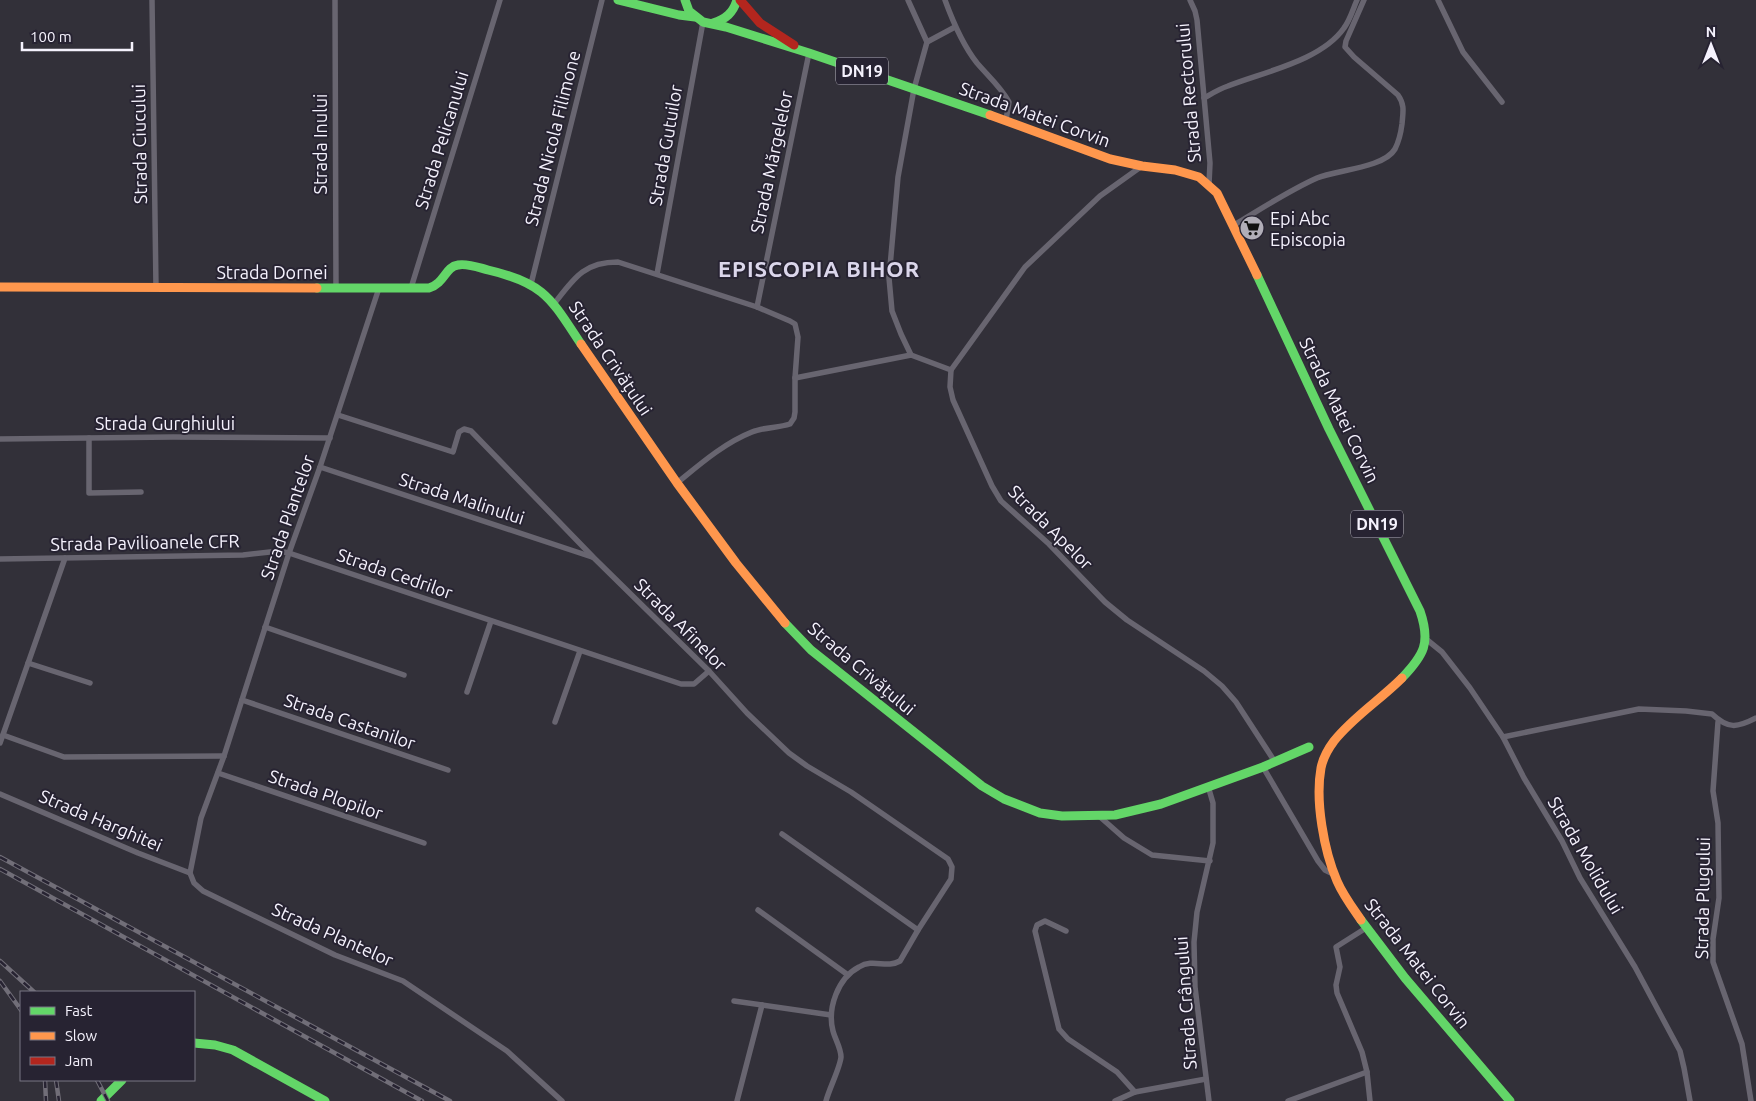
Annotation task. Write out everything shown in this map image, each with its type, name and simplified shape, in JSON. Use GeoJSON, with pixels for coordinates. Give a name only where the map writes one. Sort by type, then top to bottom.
{"type":"FeatureCollection","features":[{"type":"Feature","properties":{"kind":"main road","name":"Strada Matei Corvin"},"geometry":{"type":"LineString","coordinates":[[618,0],[703,21],[806,52],[1006,120],[1110,159],[1142,166],[1176,170],[1199,177],[1217,193],[1234,225],[1329,429],[1420,611],[1426,630],[1424,648],[1406,673],[1338,736],[1325,755],[1320,768],[1320,801],[1330,858],[1335,875],[1340,887],[1366,928],[1385,953],[1433,1013],[1510,1101]]}},
{"type":"Feature","properties":{"kind":"main road","name":"Strada Matei Corvin"},"geometry":{"type":"LineString","coordinates":[[631,3],[652,0]]}},
{"type":"Feature","properties":{"kind":"main road"},"geometry":{"type":"LineString","coordinates":[[685,0],[686,6],[703,21]]}},
{"type":"Feature","properties":{"kind":"main road","name":"Strada Matei Corvin"},"geometry":{"type":"LineString","coordinates":[[738,0],[760,24],[806,52]]}},
{"type":"Feature","properties":{"kind":"main road","name":"DN19"},"geometry":{"type":"LineString","coordinates":[[703,21],[724,20],[730,15],[738,0]]}},
{"type":"Feature","properties":{"kind":"main road","name":"Strada Dornei"},"geometry":{"type":"LineString","coordinates":[[0,287],[435,287],[439,285],[448,269],[454,264],[462,264],[531,284]]}},
{"type":"Feature","properties":{"kind":"main road","name":"Strada Crivățului"},"geometry":{"type":"LineString","coordinates":[[531,284],[542,291],[554,304],[677,483],[779,617],[811,650],[982,786],[1022,807],[1040,812],[1062,816],[1115,815],[1161,804],[1263,768],[1308,747]]}},
{"type":"Feature","properties":{"kind":"main road"},"geometry":{"type":"LineString","coordinates":[[195,1043],[214,1045],[233,1050],[325,1101]]}},
{"type":"Feature","properties":{"kind":"main road"},"geometry":{"type":"LineString","coordinates":[[103,1099],[121,1081]]}},
{"type":"Feature","properties":{"kind":"street","name":"Strada Ciucului"},"geometry":{"type":"LineString","coordinates":[[152,0],[156,288]]}},
{"type":"Feature","properties":{"kind":"street","name":"Strada Inului"},"geometry":{"type":"LineString","coordinates":[[335,0],[336,288]]}},
{"type":"Feature","properties":{"kind":"street","name":"Strada Pelicanului"},"geometry":{"type":"LineString","coordinates":[[411,288],[500,0]]}},
{"type":"Feature","properties":{"kind":"street","name":"Strada Nicola Filimone"},"geometry":{"type":"LineString","coordinates":[[531,284],[602,0]]}},
{"type":"Feature","properties":{"kind":"street"},"geometry":{"type":"LineString","coordinates":[[908,0],[927,42],[914,89],[898,177],[889,278],[892,311],[911,355]]}},
{"type":"Feature","properties":{"kind":"street"},"geometry":{"type":"LineString","coordinates":[[946,0],[955,27],[976,62],[1005,94],[1009,102],[1006,120]]}},
{"type":"Feature","properties":{"kind":"street","name":"Strada Rectorului"},"geometry":{"type":"LineString","coordinates":[[1190,0],[1197,20],[1210,163],[1209,184]]}},
{"type":"Feature","properties":{"kind":"street"},"geometry":{"type":"LineString","coordinates":[[1204,98],[1225,87],[1319,50],[1333,41],[1344,28],[1357,0]]}},
{"type":"Feature","properties":{"kind":"street"},"geometry":{"type":"LineString","coordinates":[[1234,225],[1319,177],[1361,168],[1382,159],[1394,151],[1400,135],[1404,106],[1402,100],[1398,94],[1354,57],[1345,47],[1364,0]]}},
{"type":"Feature","properties":{"kind":"street"},"geometry":{"type":"LineString","coordinates":[[1438,0],[1463,52],[1502,102]]}},
{"type":"Feature","properties":{"kind":"street","name":"Strada Gutuilor"},"geometry":{"type":"LineString","coordinates":[[657,274],[703,21]]}},
{"type":"Feature","properties":{"kind":"street"},"geometry":{"type":"LineString","coordinates":[[927,42],[955,27]]}},
{"type":"Feature","properties":{"kind":"street","name":"Strada Mărgelelor"},"geometry":{"type":"LineString","coordinates":[[757,307],[806,52]]}},
{"type":"Feature","properties":{"kind":"street"},"geometry":{"type":"LineString","coordinates":[[795,378],[911,355],[951,370],[1025,266],[1100,196],[1142,166]]}},
{"type":"Feature","properties":{"kind":"street"},"geometry":{"type":"LineString","coordinates":[[554,304],[588,267],[604,262],[618,262],[757,307],[795,324],[798,337],[795,412],[790,424],[754,431],[744,435],[696,467],[677,483]]}},
{"type":"Feature","properties":{"kind":"street","name":"Strada Plantelor"},"geometry":{"type":"LineString","coordinates":[[379,288],[338,415],[289,553],[224,756],[201,818],[190,873],[194,883],[204,891],[335,955],[403,981],[507,1051],[562,1101]]}},
{"type":"Feature","properties":{"kind":"street","name":"Strada Apelor"},"geometry":{"type":"LineString","coordinates":[[951,370],[950,387],[957,411],[992,486],[1001,500],[1127,620],[1204,671],[1222,686],[1236,702],[1275,762]]}},
{"type":"Feature","properties":{"kind":"street","name":"Strada Afinelor"},"geometry":{"type":"LineString","coordinates":[[338,415],[453,452],[459,432],[464,430],[471,431],[594,558],[708,671],[747,713],[789,752],[807,766],[851,792],[948,859],[952,867],[950,879],[900,961],[895,964],[886,965],[872,962],[865,964],[848,975],[835,996],[832,1028],[841,1055],[826,1101]]}},
{"type":"Feature","properties":{"kind":"street"},"geometry":{"type":"LineString","coordinates":[[89,438],[89,492],[141,492]]}},
{"type":"Feature","properties":{"kind":"street","name":"Strada Gurghiului"},"geometry":{"type":"LineString","coordinates":[[0,439],[330,438]]}},
{"type":"Feature","properties":{"kind":"street","name":"Strada Malinului"},"geometry":{"type":"LineString","coordinates":[[320,467],[594,558]]}},
{"type":"Feature","properties":{"kind":"street","name":"Strada Pavilioanele CFR"},"geometry":{"type":"LineString","coordinates":[[0,559],[243,556],[279,551],[289,553]]}},
{"type":"Feature","properties":{"kind":"street","name":"Strada Cedrilor"},"geometry":{"type":"LineString","coordinates":[[289,553],[681,684],[694,684],[708,671]]}},
{"type":"Feature","properties":{"kind":"street"},"geometry":{"type":"LineString","coordinates":[[0,743],[65,558]]}},
{"type":"Feature","properties":{"kind":"street"},"geometry":{"type":"LineString","coordinates":[[467,692],[490,621]]}},
{"type":"Feature","properties":{"kind":"street"},"geometry":{"type":"LineString","coordinates":[[266,627],[404,675]]}},
{"type":"Feature","properties":{"kind":"street","name":"Strada Molidului"},"geometry":{"type":"LineString","coordinates":[[1426,639],[1442,652],[1470,688],[1503,737],[1524,778],[1562,841],[1580,878],[1635,967],[1680,1051],[1690,1101]]}},
{"type":"Feature","properties":{"kind":"street"},"geometry":{"type":"LineString","coordinates":[[554,722],[580,651]]}},
{"type":"Feature","properties":{"kind":"street"},"geometry":{"type":"LineString","coordinates":[[28,663],[90,683]]}},
{"type":"Feature","properties":{"kind":"street","name":"Strada Castanilor"},"geometry":{"type":"LineString","coordinates":[[242,700],[448,770]]}},
{"type":"Feature","properties":{"kind":"street"},"geometry":{"type":"LineString","coordinates":[[1503,737],[1639,709],[1712,714],[1718,722],[1735,726],[1756,718]]}},
{"type":"Feature","properties":{"kind":"street","name":"Strada Plugului"},"geometry":{"type":"LineString","coordinates":[[1718,722],[1713,792],[1718,823],[1719,898],[1713,940],[1713,962],[1742,1044],[1751,1101]]}},
{"type":"Feature","properties":{"kind":"street"},"geometry":{"type":"LineString","coordinates":[[3,735],[64,757],[224,756]]}},
{"type":"Feature","properties":{"kind":"street"},"geometry":{"type":"LineString","coordinates":[[1263,768],[1318,861],[1325,870],[1335,875]]}},
{"type":"Feature","properties":{"kind":"street","name":"Strada Plopilor"},"geometry":{"type":"LineString","coordinates":[[218,773],[424,842]]}},
{"type":"Feature","properties":{"kind":"street","name":"Strada Crângului"},"geometry":{"type":"LineString","coordinates":[[1208,786],[1213,803],[1214,824],[1210,861],[1197,912],[1194,942],[1195,987],[1209,1101]]}},
{"type":"Feature","properties":{"kind":"street","name":"Strada Harghitei"},"geometry":{"type":"LineString","coordinates":[[0,794],[190,873]]}},
{"type":"Feature","properties":{"kind":"street"},"geometry":{"type":"LineString","coordinates":[[1099,816],[1124,838],[1152,855],[1210,861]]}},
{"type":"Feature","properties":{"kind":"street"},"geometry":{"type":"LineString","coordinates":[[782,834],[918,930]]}},
{"type":"Feature","properties":{"kind":"street"},"geometry":{"type":"LineString","coordinates":[[758,910],[848,975]]}},
{"type":"Feature","properties":{"kind":"street"},"geometry":{"type":"LineString","coordinates":[[1066,931],[1045,921],[1037,925],[1034,931],[1059,1029],[1068,1039],[1116,1072],[1135,1092]]}},
{"type":"Feature","properties":{"kind":"street"},"geometry":{"type":"LineString","coordinates":[[1366,928],[1336,947],[1340,968],[1336,985],[1337,993],[1362,1052],[1367,1072],[1370,1101]]}},
{"type":"Feature","properties":{"kind":"street"},"geometry":{"type":"LineString","coordinates":[[734,1001],[832,1015]]}},
{"type":"Feature","properties":{"kind":"street"},"geometry":{"type":"LineString","coordinates":[[737,1101],[762,1005]]}},
{"type":"Feature","properties":{"kind":"street"},"geometry":{"type":"LineString","coordinates":[[1288,1101],[1367,1072]]}},
{"type":"Feature","properties":{"kind":"street"},"geometry":{"type":"LineString","coordinates":[[1115,1101],[1135,1092],[1206,1079]]}},
{"type":"Feature","properties":{"kind":"railway"},"geometry":{"type":"LineString","coordinates":[[0,857],[450,1101]]}},
{"type":"Feature","properties":{"kind":"railway"},"geometry":{"type":"LineString","coordinates":[[0,869],[422,1101]]}},
{"type":"Feature","properties":{"kind":"railway"},"geometry":{"type":"LineString","coordinates":[[0,961],[33,991]]}},
{"type":"Feature","properties":{"kind":"railway"},"geometry":{"type":"LineString","coordinates":[[0,981],[20,1009]]}},
{"type":"Feature","properties":{"kind":"railway"},"geometry":{"type":"LineString","coordinates":[[45,1081],[46,1101]]}},
{"type":"Feature","properties":{"kind":"railway"},"geometry":{"type":"LineString","coordinates":[[56,1081],[59,1101]]}},
{"type":"Feature","properties":{"kind":"railway"},"geometry":{"type":"LineString","coordinates":[[98,1081],[108,1101]]}},
{"type":"Feature","properties":{"kind":"traffic: fast"},"geometry":{"type":"LineString","coordinates":[[618,0],[695,17]]}},
{"type":"Feature","properties":{"kind":"traffic: fast"},"geometry":{"type":"LineString","coordinates":[[685,0],[689,11],[703,22],[726,27],[809,53],[990,115]]}},
{"type":"Feature","properties":{"kind":"traffic: fast"},"geometry":{"type":"LineString","coordinates":[[713,23],[722,20],[728,15],[737,0]]}},
{"type":"Feature","properties":{"kind":"traffic: fast"},"geometry":{"type":"LineString","coordinates":[[317,288],[429,288],[438,283],[454,266],[473,266],[507,275],[535,287],[545,295],[562,315],[581,344]]}},
{"type":"Feature","properties":{"kind":"traffic: fast"},"geometry":{"type":"LineString","coordinates":[[1257,275],[1329,429],[1420,611],[1425,632],[1423,648],[1416,662],[1402,678]]}},
{"type":"Feature","properties":{"kind":"traffic: fast"},"geometry":{"type":"LineString","coordinates":[[785,623],[811,650],[982,786],[1004,799],[1040,813],[1062,816],[1115,815],[1161,804],[1263,767],[1309,747]]}},
{"type":"Feature","properties":{"kind":"traffic: fast"},"geometry":{"type":"LineString","coordinates":[[1361,920],[1405,978],[1510,1101]]}},
{"type":"Feature","properties":{"kind":"traffic: fast"},"geometry":{"type":"LineString","coordinates":[[195,1043],[215,1045],[233,1050],[325,1101]]}},
{"type":"Feature","properties":{"kind":"traffic: fast"},"geometry":{"type":"LineString","coordinates":[[101,1101],[121,1081]]}},
{"type":"Feature","properties":{"kind":"traffic: slow"},"geometry":{"type":"LineString","coordinates":[[990,115],[1110,159],[1142,166],[1175,170],[1199,177],[1217,193],[1257,275]]}},
{"type":"Feature","properties":{"kind":"traffic: slow"},"geometry":{"type":"LineString","coordinates":[[0,287],[317,288]]}},
{"type":"Feature","properties":{"kind":"traffic: slow"},"geometry":{"type":"LineString","coordinates":[[581,344],[677,483],[736,563],[785,623]]}},
{"type":"Feature","properties":{"kind":"traffic: slow"},"geometry":{"type":"LineString","coordinates":[[1361,920],[1339,886],[1328,855],[1320,810],[1319,781],[1321,768],[1328,750],[1341,732],[1402,678]]}},
{"type":"Feature","properties":{"kind":"traffic: jam"},"geometry":{"type":"LineString","coordinates":[[740,0],[760,23],[794,45]]}},
{"type":"Feature","properties":{"kind":"place","name":"Epi Abc Episcopia"},"geometry":{"type":"Point","coordinates":[1252,228]}},
{"type":"Feature","properties":{"kind":"district","name":"EPISCOPIA BIHOR"},"geometry":{"type":"Point","coordinates":[819,268]}}]}
